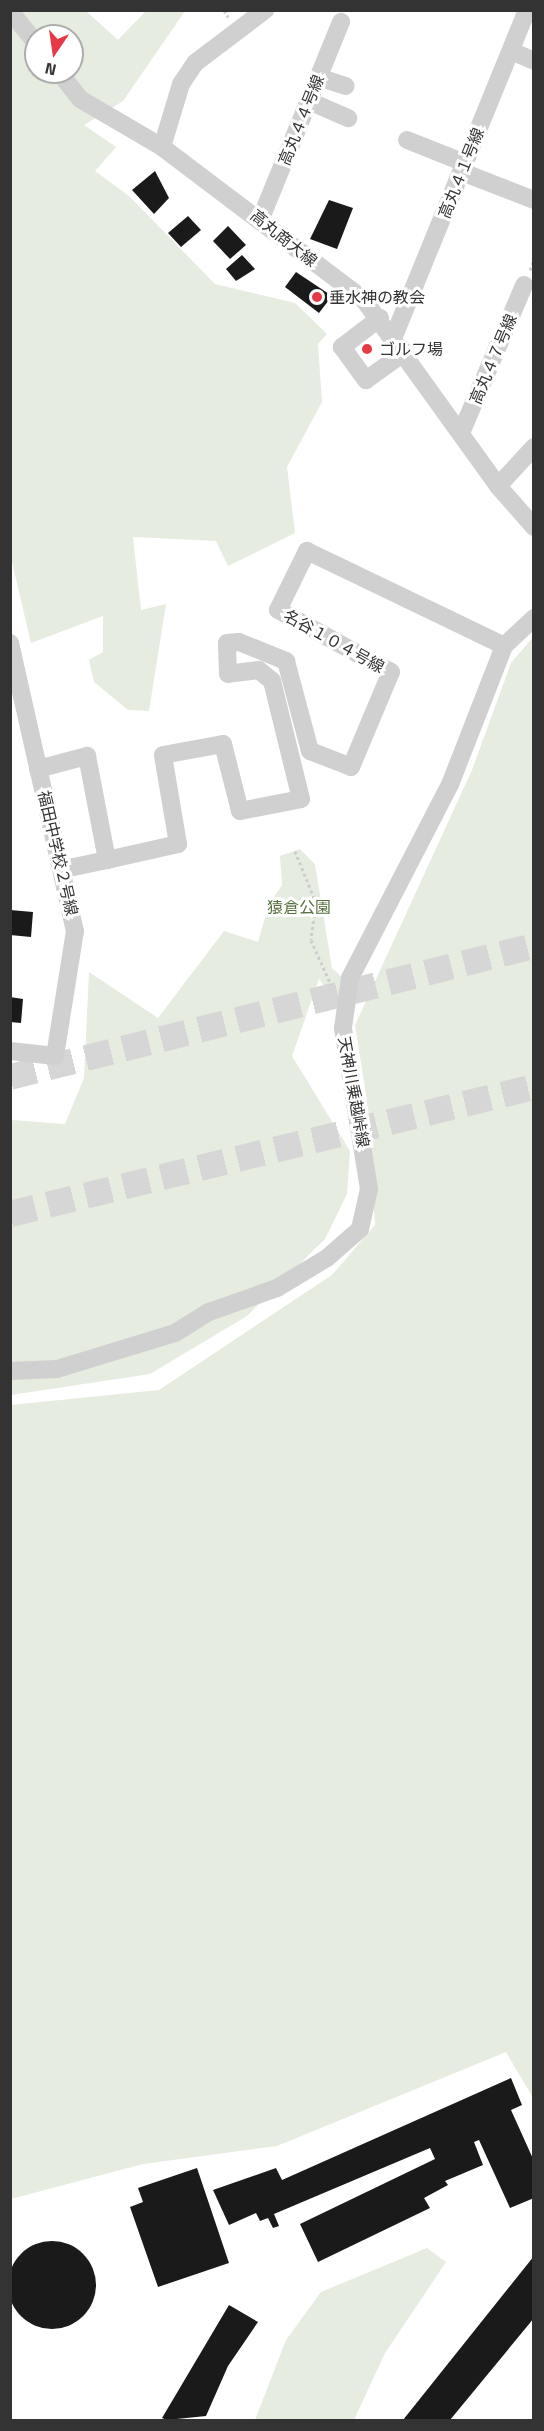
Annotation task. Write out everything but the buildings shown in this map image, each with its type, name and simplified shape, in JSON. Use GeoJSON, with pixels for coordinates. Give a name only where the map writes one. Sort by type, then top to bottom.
{"type":"FeatureCollection","features":[{"type":"Feature","properties":{"kind":"street"},"geometry":{"type":"LineString","coordinates":[[162,147],[181,84],[195,63],[265,10]]}},
{"type":"Feature","properties":{"kind":"street","name":"高丸４１号線"},"geometry":{"type":"LineString","coordinates":[[394,336],[527,10]]}},
{"type":"Feature","properties":{"kind":"street"},"geometry":{"type":"LineString","coordinates":[[10,11],[24,28]]}},
{"type":"Feature","properties":{"kind":"street","name":"高丸４４号線"},"geometry":{"type":"LineString","coordinates":[[261,219],[341,22]]}},
{"type":"Feature","properties":{"kind":"street"},"geometry":{"type":"LineString","coordinates":[[511,51],[534,61]]}},
{"type":"Feature","properties":{"kind":"street"},"geometry":{"type":"LineString","coordinates":[[318,76],[346,86]]}},
{"type":"Feature","properties":{"kind":"street","name":"高丸商大線"},"geometry":{"type":"LineString","coordinates":[[68,84],[80,99],[162,147],[261,219],[364,300],[394,336],[498,486]]}},
{"type":"Feature","properties":{"kind":"street"},"geometry":{"type":"LineString","coordinates":[[309,101],[348,118]]}},
{"type":"Feature","properties":{"kind":"street"},"geometry":{"type":"LineString","coordinates":[[407,140],[534,200]]}},
{"type":"Feature","properties":{"kind":"street","name":"高丸４７号線"},"geometry":{"type":"LineString","coordinates":[[461,433],[524,285]]}},
{"type":"Feature","properties":{"kind":"street"},"geometry":{"type":"LineString","coordinates":[[380,318],[342,347],[366,380],[405,352]]}},
{"type":"Feature","properties":{"kind":"street"},"geometry":{"type":"LineString","coordinates":[[534,447],[498,486],[534,527]]}},
{"type":"Feature","properties":{"kind":"street","name":"名谷１０４号線"},"geometry":{"type":"LineString","coordinates":[[107,860],[178,844],[163,754],[223,744],[240,811],[301,800],[272,681],[258,670],[228,674],[226,643],[239,642],[286,661],[310,751],[351,767],[391,672],[278,610],[307,551],[504,646]]}},
{"type":"Feature","properties":{"kind":"street","name":"天神川乗越峠線"},"geometry":{"type":"LineString","coordinates":[[10,1371],[57,1369],[175,1333],[209,1312],[277,1288],[327,1258],[360,1229],[367,1211],[368,1179],[343,1005],[350,978],[451,782],[504,646],[534,618]]}},
{"type":"Feature","properties":{"kind":"street","name":"福田中学校２号線"},"geometry":{"type":"LineString","coordinates":[[10,643],[38,769],[64,869],[75,931],[55,1056],[10,1052]]}},
{"type":"Feature","properties":{"kind":"street"},"geometry":{"type":"LineString","coordinates":[[38,769],[87,756],[107,860],[64,869]]}},
{"type":"Feature","properties":{"kind":"path"},"geometry":{"type":"LineString","coordinates":[[295,851],[316,903],[311,940],[317,960],[343,1005]]}},
{"type":"Feature","properties":{"kind":"green space"},"geometry":{"type":"Polygon","coordinates":[[[10,11],[86,11],[118,40],[146,11],[185,11],[123,101],[84,125],[116,147],[95,171],[129,196],[215,284],[295,303],[327,334],[318,344],[322,402],[287,467],[295,533],[228,566],[216,541],[133,537],[141,610],[166,604],[149,711],[128,710],[94,682],[89,660],[103,652],[103,616],[31,643],[11,558],[10,11]]]}},
{"type":"Feature","properties":{"kind":"green space"},"geometry":{"type":"Polygon","coordinates":[[[533,637],[533,2098],[506,2052],[277,2146],[143,2164],[11,2199],[11,1405],[159,1390],[332,1275],[375,1225],[367,1101],[355,1025],[472,770],[511,663],[533,637]]]}},
{"type":"Feature","properties":{"kind":"green space","name":"猿倉公園"},"geometry":{"type":"Polygon","coordinates":[[[300,849],[315,864],[332,968],[345,980],[338,1006],[319,979],[292,1056],[350,1151],[347,1194],[325,1239],[247,1316],[150,1374],[11,1395],[11,1120],[65,1124],[84,1078],[89,972],[158,1018],[224,931],[258,942],[269,904],[282,885],[280,856],[300,849]]]}},
{"type":"Feature","properties":{"kind":"green space"},"geometry":{"type":"Polygon","coordinates":[[[427,2248],[446,2262],[385,2353],[354,2420],[255,2420],[286,2340],[321,2292],[427,2248]]]}},
{"type":"Feature","properties":{"kind":"tunnel"},"geometry":{"type":"LineString","coordinates":[[10,1077],[534,946]]}},
{"type":"Feature","properties":{"kind":"tunnel"},"geometry":{"type":"LineString","coordinates":[[10,1214],[534,1087]]}},
{"type":"Feature","properties":{"kind":"place","name":"垂水神の教会"},"geometry":{"type":"Point","coordinates":[317,297]}},
{"type":"Feature","properties":{"kind":"place","name":"ゴルフ場"},"geometry":{"type":"Point","coordinates":[367,349]}}]}
